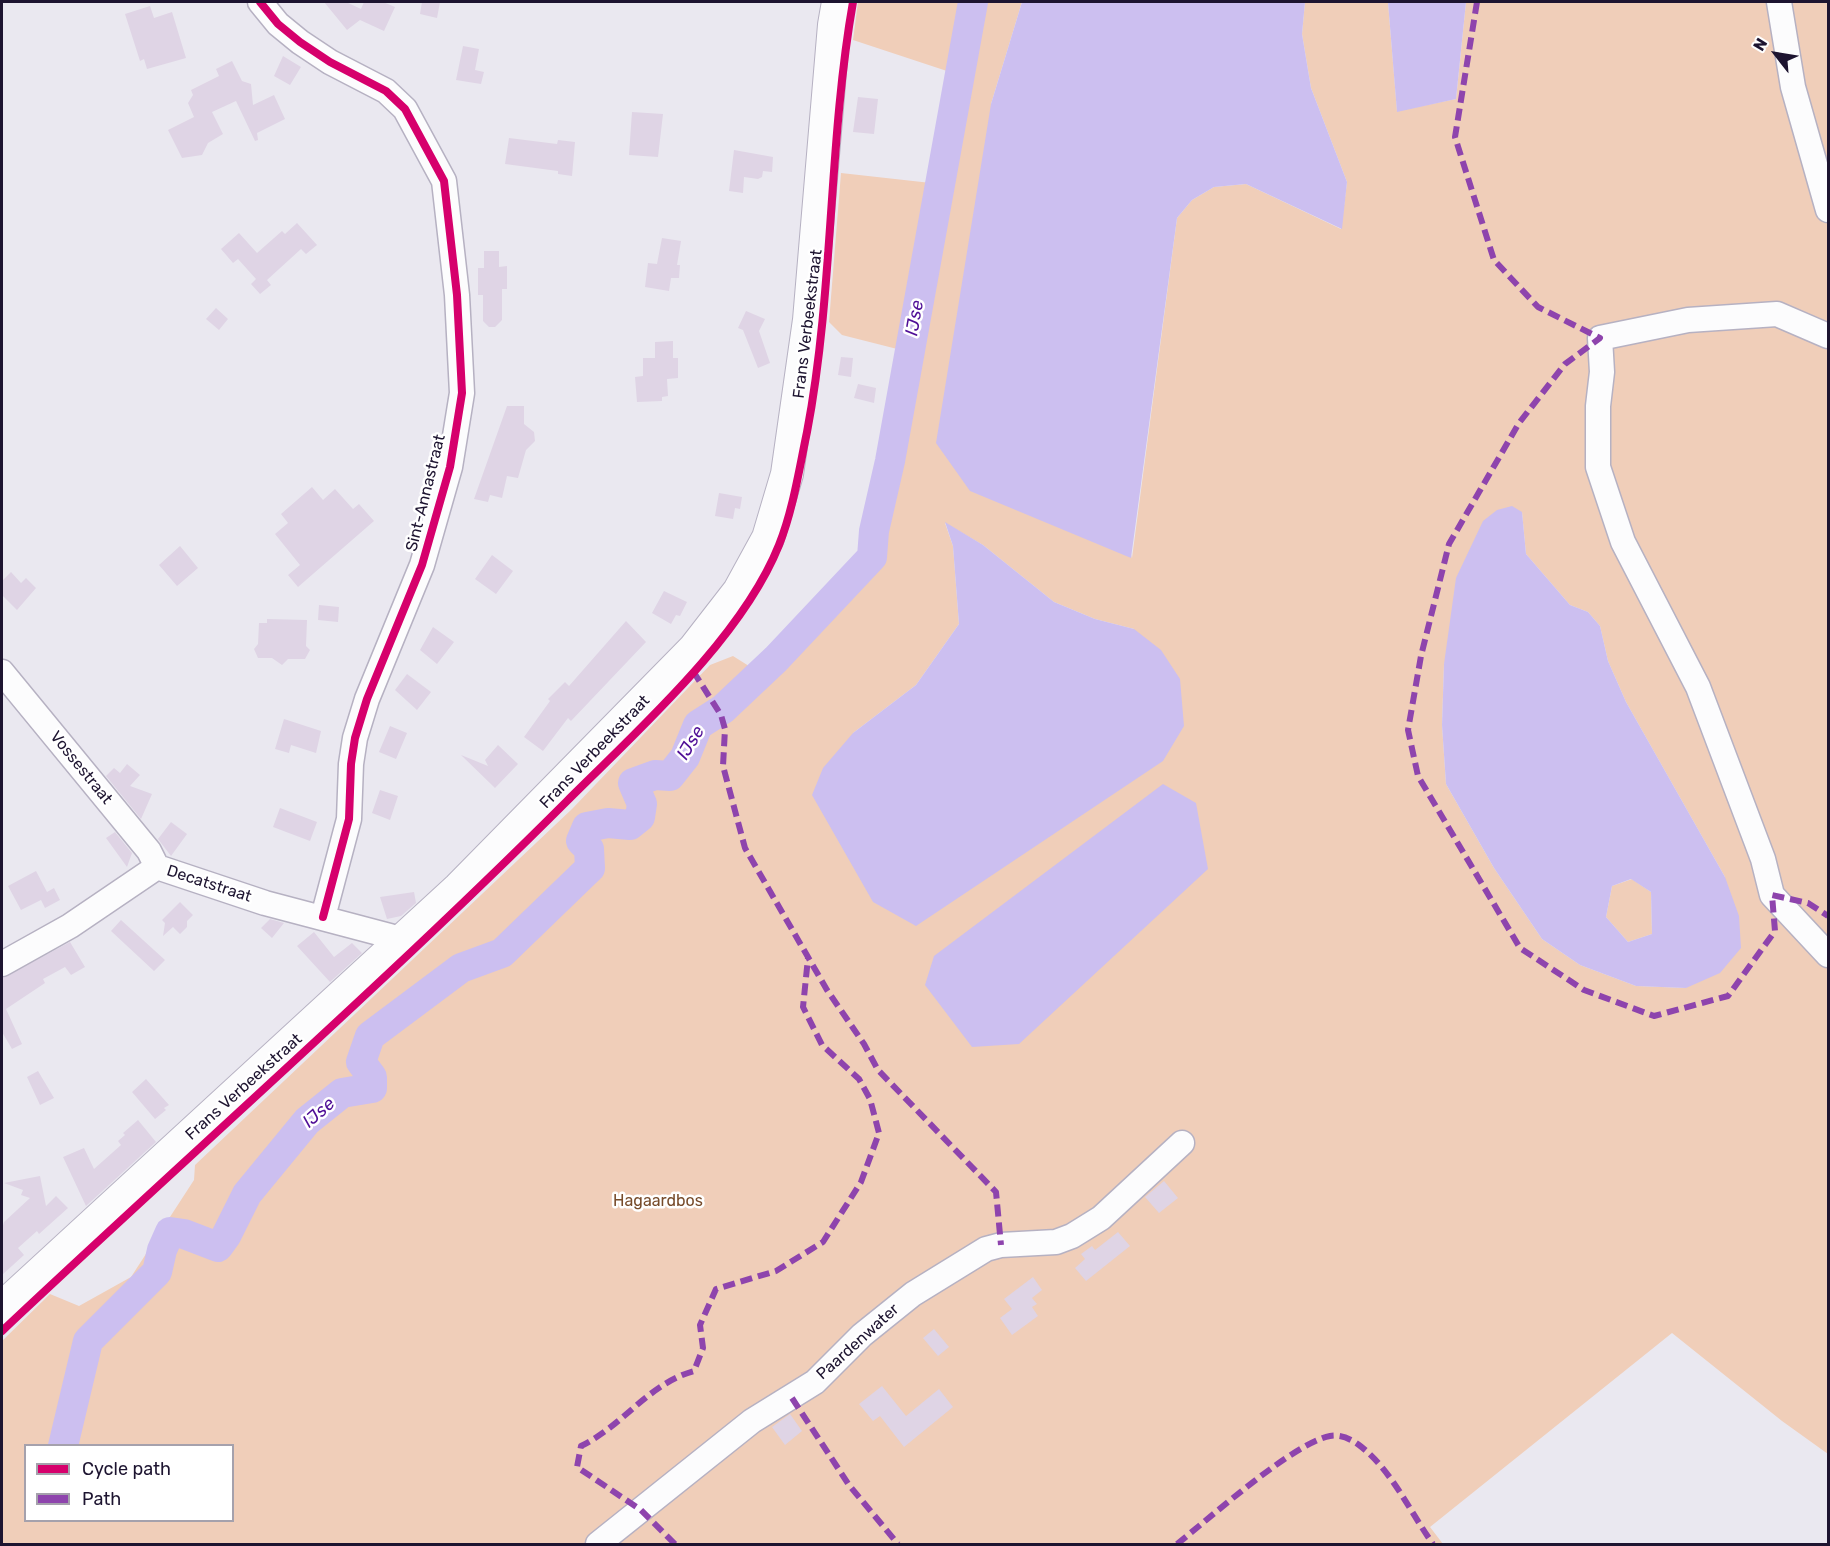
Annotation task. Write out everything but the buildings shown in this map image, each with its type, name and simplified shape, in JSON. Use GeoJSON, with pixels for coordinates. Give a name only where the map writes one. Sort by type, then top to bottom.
{"type":"FeatureCollection","features":[{"type":"Feature","properties":{"kind":"main road","name":"Frans Verbeekstraat"},"geometry":{"type":"LineString","coordinates":[[2,1308],[402,943],[459,888],[694,649],[739,591],[768,538],[787,474],[809,320],[831,56],[838,2]]}},
{"type":"Feature","properties":{"kind":"street","name":"Sint-Annastraat"},"geometry":{"type":"LineString","coordinates":[[260,2],[278,24],[300,42],[330,62],[386,91],[405,109],[444,181],[457,295],[462,393],[450,467],[422,565],[367,699],[355,738],[351,764],[349,819],[323,917]]}},
{"type":"Feature","properties":{"kind":"street"},"geometry":{"type":"LineString","coordinates":[[1779,2],[1793,87],[1828,210]]}},
{"type":"Feature","properties":{"kind":"street"},"geometry":{"type":"LineString","coordinates":[[1828,336],[1777,314],[1688,320],[1600,338],[1602,372],[1598,416],[1598,467],[1623,542],[1698,687],[1763,859],[1772,895],[1828,956]]}},
{"type":"Feature","properties":{"kind":"street","name":"Vossestraat"},"geometry":{"type":"LineString","coordinates":[[2,672],[149,851],[157,867]]}},
{"type":"Feature","properties":{"kind":"street","name":"Decatstraat"},"geometry":{"type":"LineString","coordinates":[[2,964],[70,926],[157,867],[266,903],[390,936],[402,943]]}},
{"type":"Feature","properties":{"kind":"street","name":"Paardenwater"},"geometry":{"type":"LineString","coordinates":[[598,1545],[752,1421],[815,1382],[862,1335],[913,1294],[986,1249],[1001,1245],[1056,1242],[1072,1236],[1101,1218],[1182,1143]]}},
{"type":"Feature","properties":{"kind":"green space","name":"Hagaardbos"},"geometry":{"type":"Polygon","coordinates":[[[858,2],[1022,2],[991,104],[1132,558],[1177,218],[1192,200],[1214,187],[1246,184],[1341,229],[1347,182],[1311,88],[1302,34],[1305,2],[1388,2],[1397,111],[1456,99],[1466,2],[1828,2],[1828,1454],[1782,1421],[1672,1333],[1430,1527],[1443,1544],[2,1544],[2,1341],[50,1294],[79,1306],[131,1277],[194,1180],[195,1165],[572,809],[710,665],[733,656],[760,673],[871,557],[909,352],[842,335],[829,322],[841,173],[940,184],[959,75],[853,40],[858,2]],[[1522,512],[1444,664],[1442,725],[1446,784],[1494,868],[1542,939],[1580,965],[1636,986],[1686,988],[1725,877],[1626,702],[1608,661],[1600,626],[1588,612],[1570,605],[1526,554],[1522,512]],[[945,523],[953,546],[959,624],[916,685],[853,733],[1134,629],[1095,619],[1054,602],[983,545],[945,523]]]}},
{"type":"Feature","properties":{"kind":"green space"},"geometry":{"type":"Polygon","coordinates":[[[1632,879],[1651,892],[1652,934],[1628,942],[1606,917],[1612,886],[1632,879]]]}},
{"type":"Feature","properties":{"kind":"shaded area"},"geometry":{"type":"Polygon","coordinates":[[[1022,2],[1305,2],[1302,34],[1311,88],[1347,182],[1342,229],[1246,184],[1214,187],[1192,200],[1177,218],[1131,558],[970,491],[936,443],[991,104],[1022,2]]]}},
{"type":"Feature","properties":{"kind":"shaded area"},"geometry":{"type":"Polygon","coordinates":[[[1388,2],[1466,2],[1456,99],[1397,112],[1388,2]]]}},
{"type":"Feature","properties":{"kind":"shaded area"},"geometry":{"type":"Polygon","coordinates":[[[1512,506],[1522,512],[1526,554],[1570,605],[1588,612],[1600,626],[1608,661],[1626,702],[1725,877],[1739,916],[1741,948],[1720,973],[1686,988],[1636,986],[1580,965],[1542,939],[1494,868],[1446,784],[1442,725],[1444,664],[1456,578],[1483,521],[1497,510],[1512,506]],[[1631,879],[1612,886],[1606,917],[1628,942],[1652,934],[1651,892],[1631,879]]]}},
{"type":"Feature","properties":{"kind":"shaded area"},"geometry":{"type":"Polygon","coordinates":[[[945,522],[983,545],[1054,602],[1095,619],[1134,629],[1161,650],[1180,679],[1184,726],[1163,761],[916,926],[873,902],[812,795],[823,768],[853,733],[916,685],[959,624],[953,546],[945,522]]]}},
{"type":"Feature","properties":{"kind":"shaded area"},"geometry":{"type":"Polygon","coordinates":[[[1163,784],[1196,803],[1208,869],[1019,1044],[972,1047],[925,985],[934,956],[1163,784]]]}},
{"type":"Feature","properties":{"kind":"waterway","name":"IJse"},"geometry":{"type":"LineString","coordinates":[[63,1444],[88,1341],[157,1272],[162,1250],[170,1232],[184,1234],[218,1247],[247,1194],[307,1121],[342,1093],[372,1088],[372,1077],[361,1062],[370,1036],[461,968],[502,953],[590,868],[589,849],[581,841],[587,827],[608,823],[630,825],[640,817],[642,804],[633,783],[655,775],[670,776],[685,757],[698,725],[723,709],[776,659],[872,557],[874,531],[890,461],[973,2]]}},
{"type":"Feature","properties":{"kind":"marked path"},"geometry":{"type":"LineString","coordinates":[[1477,2],[1455,137],[1494,260],[1538,307],[1600,338],[1565,364],[1519,423],[1449,544],[1421,656],[1408,730],[1418,776],[1520,948],[1584,990],[1654,1016],[1728,996],[1775,931],[1772,895],[1808,903],[1828,916]]}},
{"type":"Feature","properties":{"kind":"marked path"},"geometry":{"type":"LineString","coordinates":[[693,671],[721,715],[725,729],[723,766],[745,848],[827,990],[864,1044],[878,1070],[996,1192],[1001,1245]]}},
{"type":"Feature","properties":{"kind":"marked path"},"geometry":{"type":"LineString","coordinates":[[675,1544],[641,1510],[577,1467],[581,1446],[610,1427],[663,1385],[694,1371],[703,1348],[700,1325],[716,1289],[776,1271],[823,1242],[861,1182],[879,1133],[870,1099],[859,1079],[822,1045],[803,1007],[808,958]]}},
{"type":"Feature","properties":{"kind":"marked path"},"geometry":{"type":"LineString","coordinates":[[792,1398],[849,1485],[898,1544]]}},
{"type":"Feature","properties":{"kind":"marked path"},"geometry":{"type":"LineString","coordinates":[[1177,1544],[1274,1466],[1295,1452],[1330,1436],[1338,1436],[1356,1443],[1371,1455],[1391,1479],[1433,1544]]}},
{"type":"Feature","properties":{"kind":"cycle path"},"geometry":{"type":"LineString","coordinates":[[260,2],[278,24],[300,42],[330,62],[386,91],[405,109],[444,181],[457,295],[462,393],[450,467],[422,565],[367,699],[355,738],[351,764],[349,819],[323,917]]}},
{"type":"Feature","properties":{"kind":"cycle path"},"geometry":{"type":"LineString","coordinates":[[2,1331],[428,936],[656,713],[714,648],[762,580],[779,545],[788,518],[816,379],[839,109],[853,2]]}}]}
